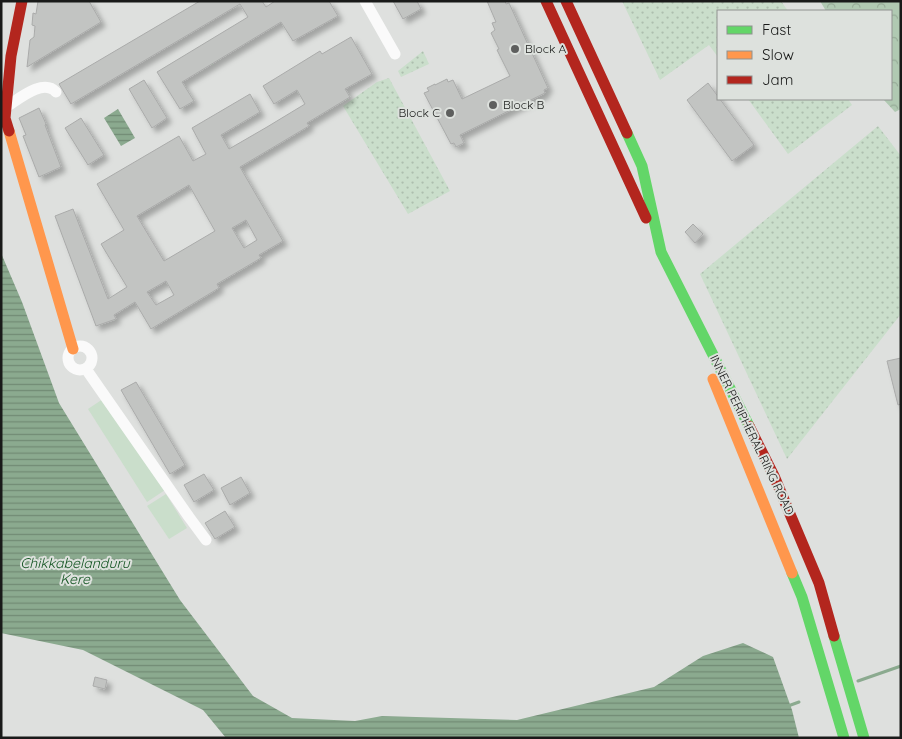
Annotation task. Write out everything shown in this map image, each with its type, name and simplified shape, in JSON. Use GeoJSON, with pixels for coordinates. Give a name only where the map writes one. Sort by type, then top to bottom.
{"type":"FeatureCollection","features":[{"type":"Feature","properties":{"kind":"main road"},"geometry":{"type":"LineString","coordinates":[[22,1],[11,56],[5,118],[73,349]]}},
{"type":"Feature","properties":{"kind":"main road","name":"INNER PERIPHERAL RING ROAD"},"geometry":{"type":"LineString","coordinates":[[546,1],[661,252],[774,476],[819,583],[864,738]]}},
{"type":"Feature","properties":{"kind":"main road","name":"INNER PERIPHERAL RING ROAD"},"geometry":{"type":"LineString","coordinates":[[566,1],[642,166],[661,252],[802,597],[844,738]]}},
{"type":"Feature","properties":{"kind":"street"},"geometry":{"type":"LineString","coordinates":[[365,1],[395,54]]}},
{"type":"Feature","properties":{"kind":"street"},"geometry":{"type":"LineString","coordinates":[[6,107],[41,86],[50,87],[56,92]]}},
{"type":"Feature","properties":{"kind":"street"},"geometry":{"type":"LineString","coordinates":[[73,349],[68,358],[72,367],[76,370],[86,369],[206,540]]}},
{"type":"Feature","properties":{"kind":"shaded area"},"geometry":{"type":"Polygon","coordinates":[[[622,1],[781,1],[787,10],[717,10],[717,56],[709,45],[660,80],[622,1]]]}},
{"type":"Feature","properties":{"kind":"shaded area"},"geometry":{"type":"Polygon","coordinates":[[[423,51],[429,64],[401,77],[398,71],[423,51]]]}},
{"type":"Feature","properties":{"kind":"shaded area"},"geometry":{"type":"Polygon","coordinates":[[[389,78],[450,191],[408,214],[343,106],[377,82],[389,78]]]}},
{"type":"Feature","properties":{"kind":"shaded area"},"geometry":{"type":"Polygon","coordinates":[[[749,100],[849,100],[852,105],[788,154],[749,100]]]}},
{"type":"Feature","properties":{"kind":"shaded area"},"geometry":{"type":"Polygon","coordinates":[[[878,126],[901,156],[901,314],[787,459],[700,274],[878,126]]]}},
{"type":"Feature","properties":{"kind":"shaded area"},"geometry":{"type":"Polygon","coordinates":[[[106,397],[165,490],[147,502],[88,409],[106,397]]]}},
{"type":"Feature","properties":{"kind":"shaded area"},"geometry":{"type":"Polygon","coordinates":[[[166,494],[187,528],[169,539],[147,506],[166,494]]]}},
{"type":"Feature","properties":{"kind":"green space"},"geometry":{"type":"Polygon","coordinates":[[[820,1],[901,1],[901,109],[895,112],[884,100],[892,100],[892,10],[825,10],[820,1]]]}},
{"type":"Feature","properties":{"kind":"water"},"geometry":{"type":"Polygon","coordinates":[[[118,109],[135,138],[121,146],[104,118],[118,109]]]}},
{"type":"Feature","properties":{"kind":"water","name":"Chikkabelanduru Kere"},"geometry":{"type":"Polygon","coordinates":[[[1,253],[22,302],[59,403],[180,600],[253,696],[292,718],[355,721],[382,716],[517,720],[654,687],[703,656],[743,643],[773,657],[792,710],[799,738],[226,738],[203,710],[83,650],[1,633],[1,253]]]}},
{"type":"Feature","properties":{"kind":"building"},"geometry":{"type":"Polygon","coordinates":[[[38,1],[89,1],[101,22],[27,67],[30,40],[34,37],[33,13],[36,14],[38,1]]]}},
{"type":"Feature","properties":{"kind":"building"},"geometry":{"type":"Polygon","coordinates":[[[200,1],[262,1],[266,7],[275,1],[329,1],[338,16],[293,41],[281,22],[182,82],[194,101],[180,109],[157,72],[248,17],[240,4],[71,104],[59,84],[200,1]]]}},
{"type":"Feature","properties":{"kind":"building"},"geometry":{"type":"Polygon","coordinates":[[[393,1],[417,1],[421,9],[403,19],[393,1]]]}},
{"type":"Feature","properties":{"kind":"building"},"geometry":{"type":"Polygon","coordinates":[[[487,1],[505,1],[506,4],[509,3],[548,88],[544,90],[545,93],[460,135],[464,143],[456,147],[454,143],[451,144],[424,93],[429,91],[427,88],[447,79],[448,82],[453,80],[462,99],[510,76],[491,33],[495,30],[492,23],[496,22],[487,1]]]}},
{"type":"Feature","properties":{"kind":"building"},"geometry":{"type":"Polygon","coordinates":[[[351,37],[372,74],[345,89],[350,97],[307,123],[309,126],[240,167],[283,241],[259,255],[261,258],[217,284],[219,288],[151,329],[135,302],[114,315],[116,319],[96,326],[55,216],[73,209],[108,299],[127,287],[101,244],[124,230],[97,184],[179,136],[193,161],[206,154],[192,128],[250,94],[260,112],[221,135],[229,149],[305,104],[297,90],[274,104],[263,86],[320,51],[322,54],[351,37]],[[189,185],[137,216],[164,261],[215,231],[189,185]],[[246,220],[232,228],[244,248],[257,240],[246,220]],[[166,281],[147,292],[156,305],[174,295],[166,281]]]}},
{"type":"Feature","properties":{"kind":"building"},"geometry":{"type":"Polygon","coordinates":[[[144,80],[167,118],[152,128],[129,89],[144,80]]]}},
{"type":"Feature","properties":{"kind":"building"},"geometry":{"type":"Polygon","coordinates":[[[708,83],[717,95],[717,100],[721,100],[754,145],[732,161],[687,100],[708,83]]]}},
{"type":"Feature","properties":{"kind":"building"},"geometry":{"type":"Polygon","coordinates":[[[39,108],[61,167],[39,177],[23,136],[26,135],[19,118],[39,108]]]}},
{"type":"Feature","properties":{"kind":"building"},"geometry":{"type":"Polygon","coordinates":[[[81,118],[104,155],[88,165],[65,128],[81,118]]]}},
{"type":"Feature","properties":{"kind":"building"},"geometry":{"type":"Polygon","coordinates":[[[693,224],[703,234],[695,243],[685,232],[693,224]]]}},
{"type":"Feature","properties":{"kind":"building"},"geometry":{"type":"Polygon","coordinates":[[[901,358],[901,404],[898,405],[887,361],[901,358]]]}},
{"type":"Feature","properties":{"kind":"building"},"geometry":{"type":"Polygon","coordinates":[[[136,382],[185,465],[170,474],[121,390],[136,382]]]}},
{"type":"Feature","properties":{"kind":"building"},"geometry":{"type":"Polygon","coordinates":[[[204,474],[214,490],[194,502],[184,485],[204,474]]]}},
{"type":"Feature","properties":{"kind":"building"},"geometry":{"type":"Polygon","coordinates":[[[241,477],[250,493],[230,505],[221,488],[241,477]]]}},
{"type":"Feature","properties":{"kind":"building"},"geometry":{"type":"Polygon","coordinates":[[[225,511],[235,527],[215,539],[205,523],[225,511]]]}},
{"type":"Feature","properties":{"kind":"building"},"geometry":{"type":"Polygon","coordinates":[[[95,677],[107,680],[105,689],[93,686],[95,677]]]}},
{"type":"Feature","properties":{"kind":"waterway"},"geometry":{"type":"LineString","coordinates":[[858,681],[901,666]]}},
{"type":"Feature","properties":{"kind":"waterway"},"geometry":{"type":"LineString","coordinates":[[788,706],[799,702]]}},
{"type":"Feature","properties":{"kind":"traffic: fast"},"geometry":{"type":"LineString","coordinates":[[627,133],[642,166],[661,252],[749,426]]}},
{"type":"Feature","properties":{"kind":"traffic: fast"},"geometry":{"type":"LineString","coordinates":[[792,573],[802,597],[844,738]]}},
{"type":"Feature","properties":{"kind":"traffic: fast"},"geometry":{"type":"LineString","coordinates":[[834,636],[864,738]]}},
{"type":"Feature","properties":{"kind":"traffic: slow"},"geometry":{"type":"LineString","coordinates":[[9,131],[73,349]]}},
{"type":"Feature","properties":{"kind":"traffic: slow"},"geometry":{"type":"LineString","coordinates":[[713,379],[792,573]]}},
{"type":"Feature","properties":{"kind":"traffic: jam"},"geometry":{"type":"LineString","coordinates":[[9,131],[5,118],[11,56],[22,1]]}},
{"type":"Feature","properties":{"kind":"traffic: jam"},"geometry":{"type":"LineString","coordinates":[[546,1],[646,218]]}},
{"type":"Feature","properties":{"kind":"traffic: jam"},"geometry":{"type":"LineString","coordinates":[[566,1],[627,133]]}},
{"type":"Feature","properties":{"kind":"traffic: jam"},"geometry":{"type":"LineString","coordinates":[[749,426],[774,476],[819,583],[834,636]]}},
{"type":"Feature","properties":{"kind":"place","name":"Block A"},"geometry":{"type":"Point","coordinates":[515,49]}},
{"type":"Feature","properties":{"kind":"place","name":"Block B"},"geometry":{"type":"Point","coordinates":[493,105]}},
{"type":"Feature","properties":{"kind":"place","name":"Block C"},"geometry":{"type":"Point","coordinates":[450,113]}}]}
